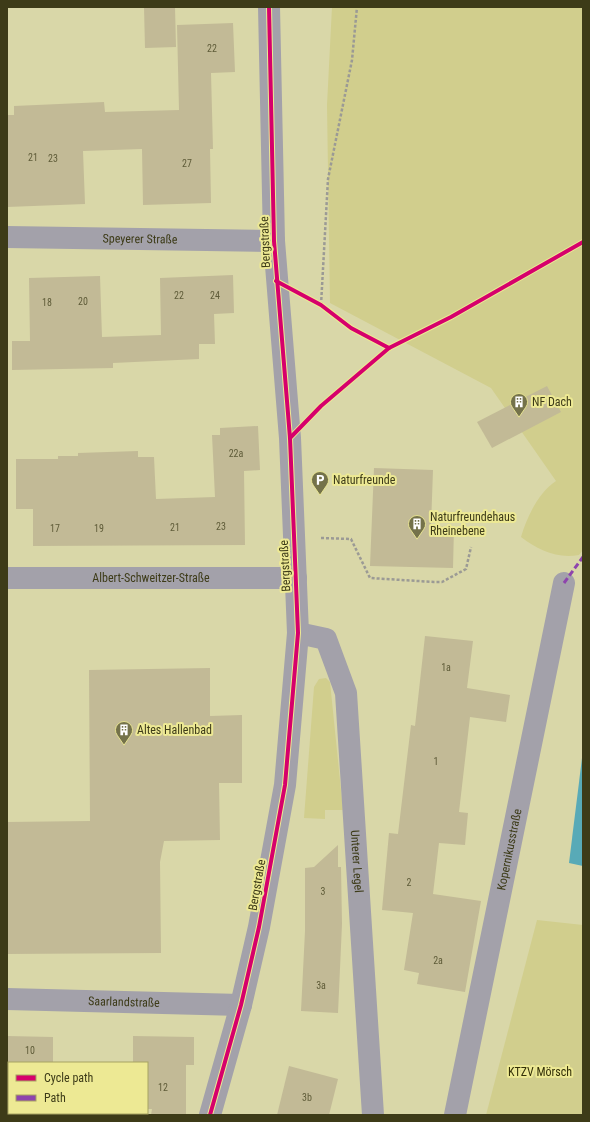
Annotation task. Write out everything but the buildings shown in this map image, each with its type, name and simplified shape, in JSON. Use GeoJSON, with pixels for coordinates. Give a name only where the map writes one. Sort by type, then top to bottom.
{"type":"FeatureCollection","features":[{"type":"Feature","properties":{"kind":"street","name":"Bergstraße"},"geometry":{"type":"LineString","coordinates":[[210,1115],[241,1005],[260,927],[285,785],[298,633],[290,438],[274,241],[269,7]]}},
{"type":"Feature","properties":{"kind":"street","name":"Speyerer Straße"},"geometry":{"type":"LineString","coordinates":[[7,237],[274,241]]}},
{"type":"Feature","properties":{"kind":"street","name":"Albert-Schweitzer-Straße"},"geometry":{"type":"LineString","coordinates":[[7,578],[296,578]]}},
{"type":"Feature","properties":{"kind":"street","name":"Kopernikusstraße"},"geometry":{"type":"LineString","coordinates":[[455,1115],[564,583]]}},
{"type":"Feature","properties":{"kind":"street","name":"Unterer Legel"},"geometry":{"type":"LineString","coordinates":[[298,633],[326,639],[346,693],[373,1115]]}},
{"type":"Feature","properties":{"kind":"street","name":"Saarlandstraße"},"geometry":{"type":"LineString","coordinates":[[7,999],[241,1005]]}},
{"type":"Feature","properties":{"kind":"path"},"geometry":{"type":"LineString","coordinates":[[320,305],[328,179],[352,60],[357,7]]}},
{"type":"Feature","properties":{"kind":"path"},"geometry":{"type":"LineString","coordinates":[[314,302],[327,310]]}},
{"type":"Feature","properties":{"kind":"path"},"geometry":{"type":"LineString","coordinates":[[334,538],[351,539],[370,578],[442,582],[466,569],[471,547]]}},
{"type":"Feature","properties":{"kind":"green space"},"geometry":{"type":"Polygon","coordinates":[[[332,7],[583,7],[583,550],[579,555],[563,556],[548,552],[534,546],[521,537],[534,506],[544,492],[556,481],[491,388],[330,303],[327,105],[332,7]]]}},
{"type":"Feature","properties":{"kind":"green space"},"geometry":{"type":"Polygon","coordinates":[[[326,678],[330,682],[343,810],[325,810],[325,819],[304,818],[314,687],[319,679],[326,678]]]}},
{"type":"Feature","properties":{"kind":"green space","name":"KTZV Mörsch"},"geometry":{"type":"Polygon","coordinates":[[[537,920],[583,925],[583,1115],[486,1115],[537,920]]]}},
{"type":"Feature","properties":{"kind":"water"},"geometry":{"type":"Polygon","coordinates":[[[583,750],[583,866],[569,863],[583,750]]]}},
{"type":"Feature","properties":{"kind":"marked path"},"geometry":{"type":"LineString","coordinates":[[564,583],[583,557]]}},
{"type":"Feature","properties":{"kind":"cycle path"},"geometry":{"type":"LineString","coordinates":[[210,1115],[241,1005],[259,927],[285,785],[298,633],[290,438],[274,241],[269,7]]}},
{"type":"Feature","properties":{"kind":"cycle path"},"geometry":{"type":"LineString","coordinates":[[290,438],[321,406],[389,348],[451,317],[583,242]]}},
{"type":"Feature","properties":{"kind":"cycle path"},"geometry":{"type":"LineString","coordinates":[[276,281],[321,305],[351,328],[389,348]]}},
{"type":"Feature","properties":{"kind":"place","name":"NF Dach"},"geometry":{"type":"Point","coordinates":[519,417]}},
{"type":"Feature","properties":{"kind":"place","name":"Naturfreunde"},"geometry":{"type":"Point","coordinates":[320,495]}},
{"type":"Feature","properties":{"kind":"place","name":"Naturfreundehaus Rheinebene"},"geometry":{"type":"Point","coordinates":[417,539]}},
{"type":"Feature","properties":{"kind":"place","name":"Altes Hallenbad"},"geometry":{"type":"Point","coordinates":[124,745]}}]}
